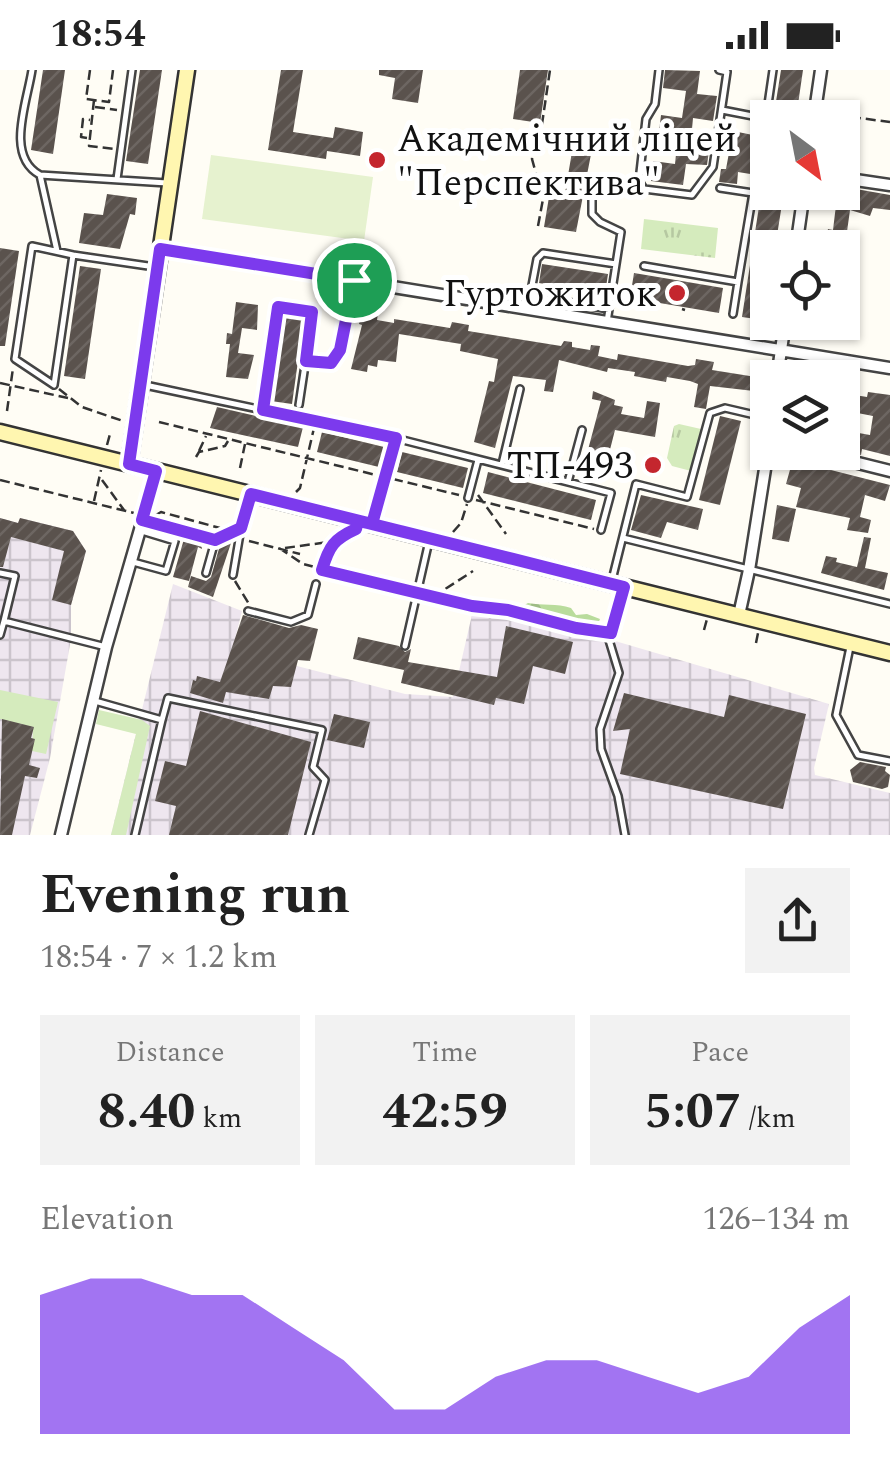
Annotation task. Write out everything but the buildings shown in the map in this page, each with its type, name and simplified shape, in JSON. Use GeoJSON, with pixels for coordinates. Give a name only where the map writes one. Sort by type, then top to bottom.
{"type":"FeatureCollection","features":[{"type":"Feature","properties":{"kind":"main road"},"geometry":{"type":"LineString","coordinates":[[129,464],[186,70]]}},
{"type":"Feature","properties":{"kind":"main road"},"geometry":{"type":"LineString","coordinates":[[0,432],[890,653]]}},
{"type":"Feature","properties":{"kind":"street"},"geometry":{"type":"LineString","coordinates":[[817,100],[821,70]]}},
{"type":"Feature","properties":{"kind":"street"},"geometry":{"type":"LineString","coordinates":[[860,181],[890,185]]}},
{"type":"Feature","properties":{"kind":"street"},"geometry":{"type":"LineString","coordinates":[[160,249],[528,309],[609,313],[781,350],[890,368]]}},
{"type":"Feature","properties":{"kind":"street"},"geometry":{"type":"LineString","coordinates":[[780,360],[782,340]]}},
{"type":"Feature","properties":{"kind":"street"},"geometry":{"type":"LineString","coordinates":[[860,464],[890,471]]}},
{"type":"Feature","properties":{"kind":"street"},"geometry":{"type":"LineString","coordinates":[[739,614],[750,570],[765,470]]}},
{"type":"Feature","properties":{"kind":"street"},"geometry":{"type":"LineString","coordinates":[[61,835],[74,793],[92,700],[156,471]]}},
{"type":"Feature","properties":{"kind":"lane"},"geometry":{"type":"LineString","coordinates":[[32,70],[19,148],[28,168],[40,176],[170,183]]}},
{"type":"Feature","properties":{"kind":"lane"},"geometry":{"type":"LineString","coordinates":[[117,180],[132,70]]}},
{"type":"Feature","properties":{"kind":"lane"},"geometry":{"type":"LineString","coordinates":[[659,70],[655,104],[646,120],[638,180],[644,189],[692,195],[713,167],[727,72],[719,70]]}},
{"type":"Feature","properties":{"kind":"lane"},"geometry":{"type":"LineString","coordinates":[[769,100],[773,70]]}},
{"type":"Feature","properties":{"kind":"lane"},"geometry":{"type":"LineString","coordinates":[[722,110],[750,116]]}},
{"type":"Feature","properties":{"kind":"lane"},"geometry":{"type":"LineString","coordinates":[[40,176],[57,252]]}},
{"type":"Feature","properties":{"kind":"lane"},"geometry":{"type":"LineString","coordinates":[[720,188],[750,193]]}},
{"type":"Feature","properties":{"kind":"lane"},"geometry":{"type":"LineString","coordinates":[[530,296],[609,313],[621,232],[592,214],[592,194]]}},
{"type":"Feature","properties":{"kind":"lane"},"geometry":{"type":"LineString","coordinates":[[733,314],[750,210]]}},
{"type":"Feature","properties":{"kind":"lane"},"geometry":{"type":"LineString","coordinates":[[73,256],[54,385],[14,359],[32,246],[73,256],[158,267]]}},
{"type":"Feature","properties":{"kind":"lane"},"geometry":{"type":"LineString","coordinates":[[528,309],[540,254],[616,264]]}},
{"type":"Feature","properties":{"kind":"lane"},"geometry":{"type":"LineString","coordinates":[[644,266],[738,282]]}},
{"type":"Feature","properties":{"kind":"lane"},"geometry":{"type":"LineString","coordinates":[[306,361],[331,363],[338,354],[354,280]]}},
{"type":"Feature","properties":{"kind":"lane"},"geometry":{"type":"LineString","coordinates":[[263,410],[278,307],[312,312],[300,405]]}},
{"type":"Feature","properties":{"kind":"lane"},"geometry":{"type":"LineString","coordinates":[[142,384],[396,438],[610,493],[601,530]]}},
{"type":"Feature","properties":{"kind":"lane"},"geometry":{"type":"LineString","coordinates":[[502,466],[520,390]]}},
{"type":"Feature","properties":{"kind":"lane"},"geometry":{"type":"LineString","coordinates":[[624,835],[600,729],[619,673],[609,640],[623,538],[636,484],[688,497],[712,411],[725,408],[750,414]]}},
{"type":"Feature","properties":{"kind":"lane"},"geometry":{"type":"LineString","coordinates":[[568,482],[582,430]]}},
{"type":"Feature","properties":{"kind":"lane"},"geometry":{"type":"LineString","coordinates":[[365,523],[396,438]]}},
{"type":"Feature","properties":{"kind":"lane"},"geometry":{"type":"LineString","coordinates":[[468,498],[478,460]]}},
{"type":"Feature","properties":{"kind":"lane"},"geometry":{"type":"LineString","coordinates":[[232,575],[251,494]]}},
{"type":"Feature","properties":{"kind":"lane"},"geometry":{"type":"LineString","coordinates":[[140,525],[215,540],[241,528]]}},
{"type":"Feature","properties":{"kind":"lane"},"geometry":{"type":"LineString","coordinates":[[130,561],[166,570],[175,542],[140,525]]}},
{"type":"Feature","properties":{"kind":"lane"},"geometry":{"type":"LineString","coordinates":[[406,646],[430,538]]}},
{"type":"Feature","properties":{"kind":"lane"},"geometry":{"type":"LineString","coordinates":[[623,538],[890,604]]}},
{"type":"Feature","properties":{"kind":"lane"},"geometry":{"type":"LineString","coordinates":[[206,573],[215,540]]}},
{"type":"Feature","properties":{"kind":"lane"},"geometry":{"type":"LineString","coordinates":[[0,573],[15,576],[0,635]]}},
{"type":"Feature","properties":{"kind":"lane"},"geometry":{"type":"LineString","coordinates":[[248,612],[291,622],[308,615],[316,584]]}},
{"type":"Feature","properties":{"kind":"lane"},"geometry":{"type":"LineString","coordinates":[[4,621],[106,647]]}},
{"type":"Feature","properties":{"kind":"lane"},"geometry":{"type":"LineString","coordinates":[[851,644],[836,716],[858,754],[890,762]]}},
{"type":"Feature","properties":{"kind":"lane"},"geometry":{"type":"LineString","coordinates":[[135,835],[168,698],[322,730],[314,767],[324,780],[310,835]]}},
{"type":"Feature","properties":{"kind":"lane"},"geometry":{"type":"LineString","coordinates":[[92,700],[162,720]]}},
{"type":"Feature","properties":{"kind":"path"},"geometry":{"type":"LineString","coordinates":[[90,70],[86,99],[108,102],[113,70]]}},
{"type":"Feature","properties":{"kind":"path"},"geometry":{"type":"LineString","coordinates":[[538,226],[542,199],[532,159],[550,70]]}},
{"type":"Feature","properties":{"kind":"path"},"geometry":{"type":"LineString","coordinates":[[94,100],[89,146],[121,149]]}},
{"type":"Feature","properties":{"kind":"path"},"geometry":{"type":"LineString","coordinates":[[94,107],[126,111]]}},
{"type":"Feature","properties":{"kind":"path"},"geometry":{"type":"LineString","coordinates":[[860,118],[890,122]]}},
{"type":"Feature","properties":{"kind":"path"},"geometry":{"type":"LineString","coordinates":[[90,138],[81,137],[83,119],[92,120]]}},
{"type":"Feature","properties":{"kind":"path"},"geometry":{"type":"LineString","coordinates":[[609,313],[629,300]]}},
{"type":"Feature","properties":{"kind":"path"},"geometry":{"type":"LineString","coordinates":[[7,412],[14,359]]}},
{"type":"Feature","properties":{"kind":"path"},"geometry":{"type":"LineString","coordinates":[[0,383],[70,398]]}},
{"type":"Feature","properties":{"kind":"path"},"geometry":{"type":"LineString","coordinates":[[54,385],[82,407],[131,423]]}},
{"type":"Feature","properties":{"kind":"path"},"geometry":{"type":"LineString","coordinates":[[301,483],[315,422]]}},
{"type":"Feature","properties":{"kind":"path"},"geometry":{"type":"LineString","coordinates":[[107,445],[110,434]]}},
{"type":"Feature","properties":{"kind":"path"},"geometry":{"type":"LineString","coordinates":[[207,434],[197,455],[225,446],[228,440]]}},
{"type":"Feature","properties":{"kind":"path"},"geometry":{"type":"LineString","coordinates":[[240,468],[246,443]]}},
{"type":"Feature","properties":{"kind":"path"},"geometry":{"type":"LineString","coordinates":[[93,503],[102,468]]}},
{"type":"Feature","properties":{"kind":"path"},"geometry":{"type":"LineString","coordinates":[[102,480],[125,511]]}},
{"type":"Feature","properties":{"kind":"path"},"geometry":{"type":"LineString","coordinates":[[472,486],[506,534]]}},
{"type":"Feature","properties":{"kind":"path"},"geometry":{"type":"LineString","coordinates":[[461,523],[468,498]]}},
{"type":"Feature","properties":{"kind":"path"},"geometry":{"type":"LineString","coordinates":[[322,570],[333,542],[365,523]]}},
{"type":"Feature","properties":{"kind":"path"},"geometry":{"type":"LineString","coordinates":[[343,540],[281,549],[302,564],[322,570],[611,633]]}},
{"type":"Feature","properties":{"kind":"path"},"geometry":{"type":"LineString","coordinates":[[433,597],[473,571]]}},
{"type":"Feature","properties":{"kind":"path"},"geometry":{"type":"LineString","coordinates":[[232,575],[258,614]]}},
{"type":"Feature","properties":{"kind":"path"},"geometry":{"type":"LineString","coordinates":[[704,630],[707,618]]}},
{"type":"Feature","properties":{"kind":"path"},"geometry":{"type":"LineString","coordinates":[[756,643],[759,631]]}},
{"type":"Feature","properties":{"kind":"shaded area"},"geometry":{"type":"Polygon","coordinates":[[[0,518],[18,523],[20,518],[73,531],[86,551],[71,605],[71,639],[50,758],[30,835],[0,835],[0,518]]]}},
{"type":"Feature","properties":{"kind":"shaded area"},"geometry":{"type":"Polygon","coordinates":[[[173,584],[242,611],[234,643],[297,666],[405,694],[453,697],[474,606],[581,631],[829,704],[815,775],[890,793],[890,835],[111,835],[173,584]]]}},
{"type":"Feature","properties":{"kind":"green space"},"geometry":{"type":"Polygon","coordinates":[[[211,155],[373,177],[364,241],[202,219],[211,155]]]}},
{"type":"Feature","properties":{"kind":"green space"},"geometry":{"type":"Polygon","coordinates":[[[644,219],[718,228],[715,258],[641,249],[644,219]]]}},
{"type":"Feature","properties":{"kind":"green space"},"geometry":{"type":"Polygon","coordinates":[[[674,426],[701,429],[691,471],[672,466],[667,458],[674,426]]]}},
{"type":"Feature","properties":{"kind":"green space"},"geometry":{"type":"Polygon","coordinates":[[[528,603],[566,606],[576,615],[600,619],[593,636],[520,616],[519,608],[528,603]]]}},
{"type":"Feature","properties":{"kind":"green space"},"geometry":{"type":"Polygon","coordinates":[[[0,690],[58,702],[46,754],[32,751],[33,727],[0,719],[0,690]]]}},
{"type":"Feature","properties":{"kind":"green space"},"geometry":{"type":"Polygon","coordinates":[[[99,710],[142,720],[150,726],[126,835],[111,835],[136,734],[96,724],[99,710]]]}},
{"type":"Feature","properties":{"kind":"place","name":"Академічний ліцей \"Перспектива\""},"geometry":{"type":"Point","coordinates":[377,160]}},
{"type":"Feature","properties":{"kind":"place","name":"Гуртожиток"},"geometry":{"type":"Point","coordinates":[677,293]}},
{"type":"Feature","properties":{"kind":"place","name":"ТП-493"},"geometry":{"type":"Point","coordinates":[653,465]}},
{"type":"Feature","properties":{"kind":"route"},"geometry":{"type":"LineString","coordinates":[[354,280],[160,249],[129,464],[156,471],[142,520],[215,540],[241,528],[251,494],[372,524],[506,556],[624,587],[611,633],[508,610],[492,611],[322,570],[330,546],[339,536],[356,529],[358,521],[372,524],[396,438],[263,410],[278,307],[312,312],[306,361],[331,363],[340,350],[354,280]]}}]}
